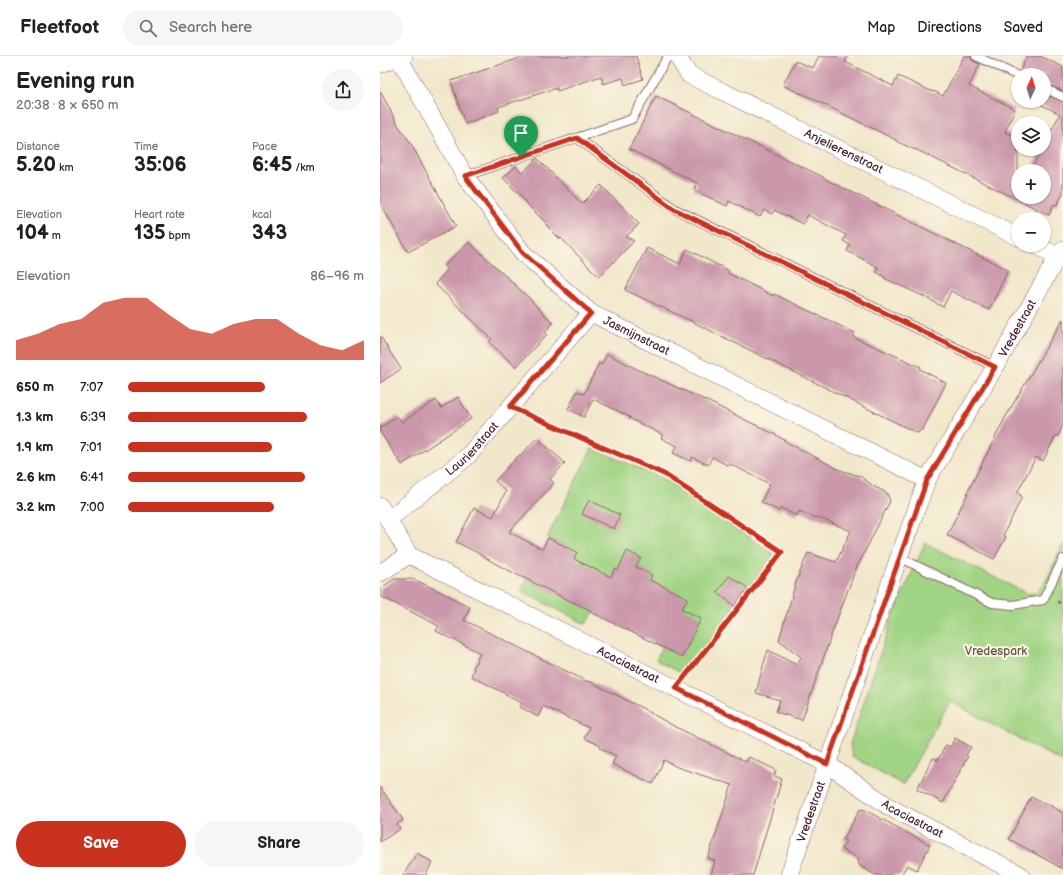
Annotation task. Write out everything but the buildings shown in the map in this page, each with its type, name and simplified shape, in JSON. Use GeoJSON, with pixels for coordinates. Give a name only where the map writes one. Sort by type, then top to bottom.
{"type":"FeatureCollection","features":[{"type":"Feature","properties":{"kind":"street","name":"Anjelierenstraat"},"geometry":{"type":"LineString","coordinates":[[677,56],[689,74],[1011,234]]}},
{"type":"Feature","properties":{"kind":"street"},"geometry":{"type":"LineString","coordinates":[[380,64],[401,57]]}},
{"type":"Feature","properties":{"kind":"street","name":"Jasmijnstraat"},"geometry":{"type":"LineString","coordinates":[[401,57],[465,176],[523,253],[591,313],[927,480]]}},
{"type":"Feature","properties":{"kind":"street","name":"Vredestraat"},"geometry":{"type":"LineString","coordinates":[[789,875],[927,480],[995,367],[1060,253]]}},
{"type":"Feature","properties":{"kind":"street","name":"Laurierstraat"},"geometry":{"type":"LineString","coordinates":[[384,512],[467,457],[591,313]]}},
{"type":"Feature","properties":{"kind":"street"},"geometry":{"type":"LineString","coordinates":[[380,573],[409,555],[384,512]]}},
{"type":"Feature","properties":{"kind":"street","name":"Acaciastraat"},"geometry":{"type":"LineString","coordinates":[[409,555],[827,764],[891,808],[1021,875]]}},
{"type":"Feature","properties":{"kind":"lane"},"geometry":{"type":"LineString","coordinates":[[465,176],[632,119],[668,56]]}},
{"type":"Feature","properties":{"kind":"lane"},"geometry":{"type":"LineString","coordinates":[[976,56],[1011,73]]}},
{"type":"Feature","properties":{"kind":"lane"},"geometry":{"type":"LineString","coordinates":[[1051,91],[1063,97]]}},
{"type":"Feature","properties":{"kind":"lane"},"geometry":{"type":"LineString","coordinates":[[577,138],[674,209],[995,367]]}},
{"type":"Feature","properties":{"kind":"lane"},"geometry":{"type":"LineString","coordinates":[[899,557],[992,603],[1012,605],[1043,600],[1063,559]]}},
{"type":"Feature","properties":{"kind":"path"},"geometry":{"type":"LineString","coordinates":[[510,407],[664,474],[782,552],[676,688]]}},
{"type":"Feature","properties":{"kind":"path"},"geometry":{"type":"LineString","coordinates":[[1059,602],[1063,601]]}},
{"type":"Feature","properties":{"kind":"green space"},"geometry":{"type":"Polygon","coordinates":[[[592,448],[677,486],[679,491],[774,554],[684,675],[656,660],[662,647],[701,618],[682,609],[687,599],[648,584],[652,575],[639,568],[634,577],[632,576],[640,558],[627,551],[618,570],[615,569],[594,612],[586,624],[521,591],[527,579],[569,548],[548,538],[592,448]]]}},
{"type":"Feature","properties":{"kind":"green space","name":"Vredespark"},"geometry":{"type":"Polygon","coordinates":[[[925,543],[1028,594],[1037,592],[1046,581],[1063,544],[1063,762],[950,701],[903,785],[852,756],[850,744],[891,621],[925,543]]]}},
{"type":"Feature","properties":{"kind":"route"},"geometry":{"type":"LineString","coordinates":[[577,138],[674,209],[995,367],[927,480],[827,764],[676,688],[782,552],[664,474],[510,407],[591,313],[523,253],[465,176],[521,157],[577,138]]}}]}
